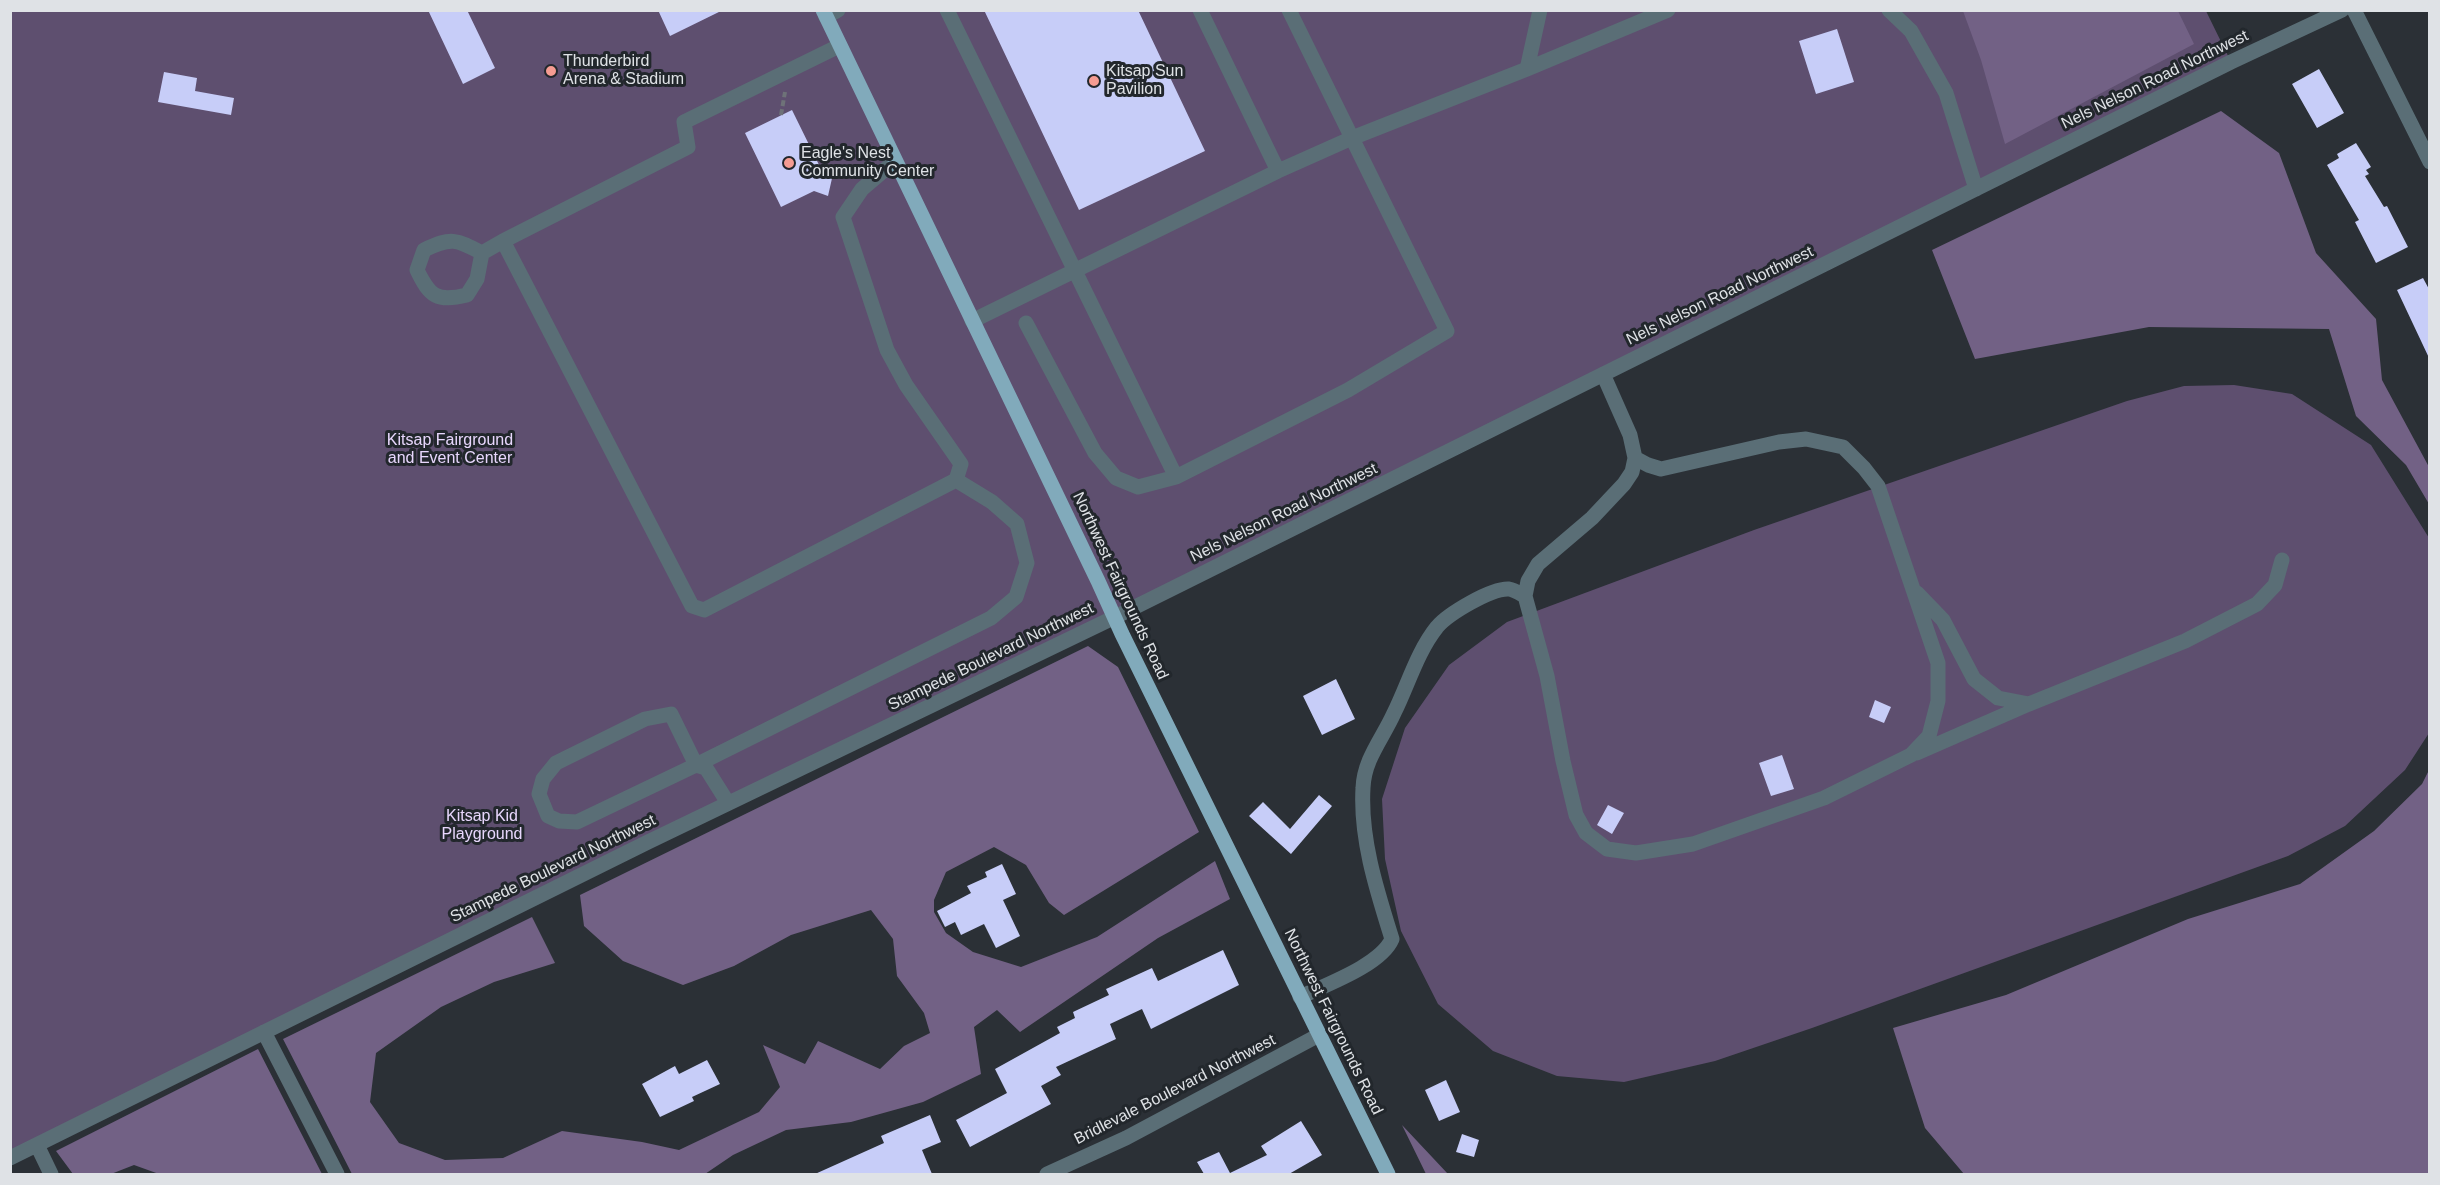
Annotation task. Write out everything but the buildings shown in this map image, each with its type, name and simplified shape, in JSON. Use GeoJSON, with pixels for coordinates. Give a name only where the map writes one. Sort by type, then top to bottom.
{"type":"FeatureCollection","features":[{"type":"Feature","properties":{"kind":"main road","name":"Northwest Fairgrounds Road"},"geometry":{"type":"LineString","coordinates":[[829,13],[840,46],[972,321],[1388,1174]]}},
{"type":"Feature","properties":{"kind":"street"},"geometry":{"type":"LineString","coordinates":[[947,10],[1176,477]]}},
{"type":"Feature","properties":{"kind":"street"},"geometry":{"type":"LineString","coordinates":[[1200,10],[1278,171]]}},
{"type":"Feature","properties":{"kind":"street"},"geometry":{"type":"LineString","coordinates":[[1026,323],[1095,453],[1116,478],[1138,487],[1176,477],[1348,390],[1447,331],[1289,10]]}},
{"type":"Feature","properties":{"kind":"street"},"geometry":{"type":"LineString","coordinates":[[1527,69],[1540,10]]}},
{"type":"Feature","properties":{"kind":"street"},"geometry":{"type":"LineString","coordinates":[[972,321],[1278,171],[1352,138],[1668,10]]}},
{"type":"Feature","properties":{"kind":"street"},"geometry":{"type":"LineString","coordinates":[[1889,10],[1911,31],[1946,93],[1976,189]]}},
{"type":"Feature","properties":{"kind":"street","name":"Nels Nelson Road Northwest"},"geometry":{"type":"LineString","coordinates":[[1115,617],[2230,62],[2342,10]]}},
{"type":"Feature","properties":{"kind":"street"},"geometry":{"type":"LineString","coordinates":[[2354,10],[2430,162]]}},
{"type":"Feature","properties":{"kind":"street"},"geometry":{"type":"LineString","coordinates":[[482,253],[462,242],[444,240],[424,250],[417,270],[426,289],[447,299],[467,295],[477,279],[482,253],[688,147],[684,122],[840,46]]}},
{"type":"Feature","properties":{"kind":"street"},"geometry":{"type":"LineString","coordinates":[[503,241],[692,606],[704,610],[956,480],[961,464],[906,385],[887,350],[843,217],[862,189],[895,161]]}},
{"type":"Feature","properties":{"kind":"street"},"geometry":{"type":"LineString","coordinates":[[1603,374],[1630,435],[1635,458],[1632,472],[1624,484],[1592,518],[1538,564],[1528,581],[1525,596],[1547,675],[1576,815],[1586,833],[1607,849],[1636,853],[1693,844],[1824,798],[1911,755],[2185,641],[2257,604],[2275,585],[2282,560]]}},
{"type":"Feature","properties":{"kind":"street"},"geometry":{"type":"LineString","coordinates":[[1635,458],[1661,469],[1779,442],[1806,439],[1843,447],[1864,468],[1878,486],[1938,663],[1938,701],[1929,735],[1911,755]]}},
{"type":"Feature","properties":{"kind":"street"},"geometry":{"type":"LineString","coordinates":[[728,803],[706,768],[696,765],[671,714],[645,719],[556,763],[543,779],[539,794],[548,816],[559,821],[577,822],[696,765],[991,618],[1016,597],[1027,563],[1017,524],[992,502],[956,480]]}},
{"type":"Feature","properties":{"kind":"street"},"geometry":{"type":"LineString","coordinates":[[1300,997],[1374,960],[1388,949],[1392,939],[1366,844],[1363,786],[1368,761],[1394,714],[1421,653],[1438,626],[1470,603],[1488,594],[1508,589],[1525,596]]}},
{"type":"Feature","properties":{"kind":"street"},"geometry":{"type":"LineString","coordinates":[[1915,591],[1943,620],[1974,679],[1998,698],[2029,704]]}},
{"type":"Feature","properties":{"kind":"street","name":"Stampede Boulevard Northwest"},"geometry":{"type":"LineString","coordinates":[[10,1158],[728,803],[1115,617]]}},
{"type":"Feature","properties":{"kind":"street"},"geometry":{"type":"LineString","coordinates":[[264,1032],[337,1174]]}},
{"type":"Feature","properties":{"kind":"street","name":"Bridlevale Boulevard Northwest"},"geometry":{"type":"LineString","coordinates":[[1047,1174],[1126,1138],[1319,1035]]}},
{"type":"Feature","properties":{"kind":"street"},"geometry":{"type":"LineString","coordinates":[[37,1144],[51,1174]]}},
{"type":"Feature","properties":{"kind":"green space","name":"Kitsap Fairground and Event Center"},"geometry":{"type":"Polygon","coordinates":[[[11,11],[2206,11],[2231,62],[11,1158],[11,11]]]}},
{"type":"Feature","properties":{"kind":"green space"},"geometry":{"type":"Polygon","coordinates":[[[2234,385],[2292,394],[2371,445],[2429,538],[2429,733],[2405,770],[2345,826],[2288,856],[1812,1028],[1715,1061],[1624,1082],[1557,1076],[1493,1051],[1438,1004],[1401,931],[1385,859],[1382,799],[1405,728],[1449,665],[1507,622],[1754,530],[2127,401],[2184,386],[2234,385]]]}},
{"type":"Feature","properties":{"kind":"shaded area"},"geometry":{"type":"Polygon","coordinates":[[[1963,11],[2178,11],[2194,44],[2005,144],[1981,60],[1963,11]]]}},
{"type":"Feature","properties":{"kind":"shaded area"},"geometry":{"type":"Polygon","coordinates":[[[2221,111],[2279,153],[2316,253],[2376,319],[2382,380],[2429,467],[2429,504],[2406,465],[2356,416],[2329,329],[2149,327],[1975,359],[1932,250],[2221,111]]]}},
{"type":"Feature","properties":{"kind":"shaded area"},"geometry":{"type":"Polygon","coordinates":[[[1088,646],[1118,667],[1199,832],[1064,915],[1049,903],[1026,865],[994,847],[946,872],[934,900],[934,912],[946,933],[973,952],[1021,967],[1097,937],[1215,861],[1230,899],[1158,938],[1020,1032],[997,1010],[974,1027],[981,1074],[923,1102],[851,1122],[786,1130],[733,1155],[705,1174],[352,1174],[283,1039],[532,917],[555,963],[494,982],[441,1007],[376,1053],[370,1102],[399,1143],[445,1160],[503,1158],[562,1131],[642,1142],[679,1150],[759,1112],[780,1087],[763,1045],[805,1064],[818,1041],[880,1069],[904,1046],[930,1033],[924,1013],[897,976],[893,939],[871,910],[791,935],[734,966],[683,985],[623,961],[584,926],[580,895],[1088,646]]]}},
{"type":"Feature","properties":{"kind":"shaded area"},"geometry":{"type":"Polygon","coordinates":[[[2429,770],[2429,1174],[1964,1174],[1925,1128],[1893,1028],[2006,995],[2188,919],[2300,884],[2374,831],[2422,784],[2429,770]]]}},
{"type":"Feature","properties":{"kind":"shaded area"},"geometry":{"type":"Polygon","coordinates":[[[258,1049],[322,1174],[159,1174],[134,1165],[111,1174],[73,1174],[56,1151],[258,1049]]]}},
{"type":"Feature","properties":{"kind":"shaded area"},"geometry":{"type":"Polygon","coordinates":[[[1402,1125],[1448,1174],[1426,1174],[1402,1125]]]}},
{"type":"Feature","properties":{"kind":"place","name":"Thunderbird Arena & Stadium"},"geometry":{"type":"Point","coordinates":[551,71]}},
{"type":"Feature","properties":{"kind":"place","name":"Kitsap Sun Pavilion"},"geometry":{"type":"Point","coordinates":[1094,81]}},
{"type":"Feature","properties":{"kind":"place","name":"Eagle's Nest Community Center"},"geometry":{"type":"Point","coordinates":[789,163]}},
{"type":"Feature","properties":{"kind":"park label","name":"Kitsap Kid Playground"},"geometry":{"type":"Point","coordinates":[482,826]}}]}
